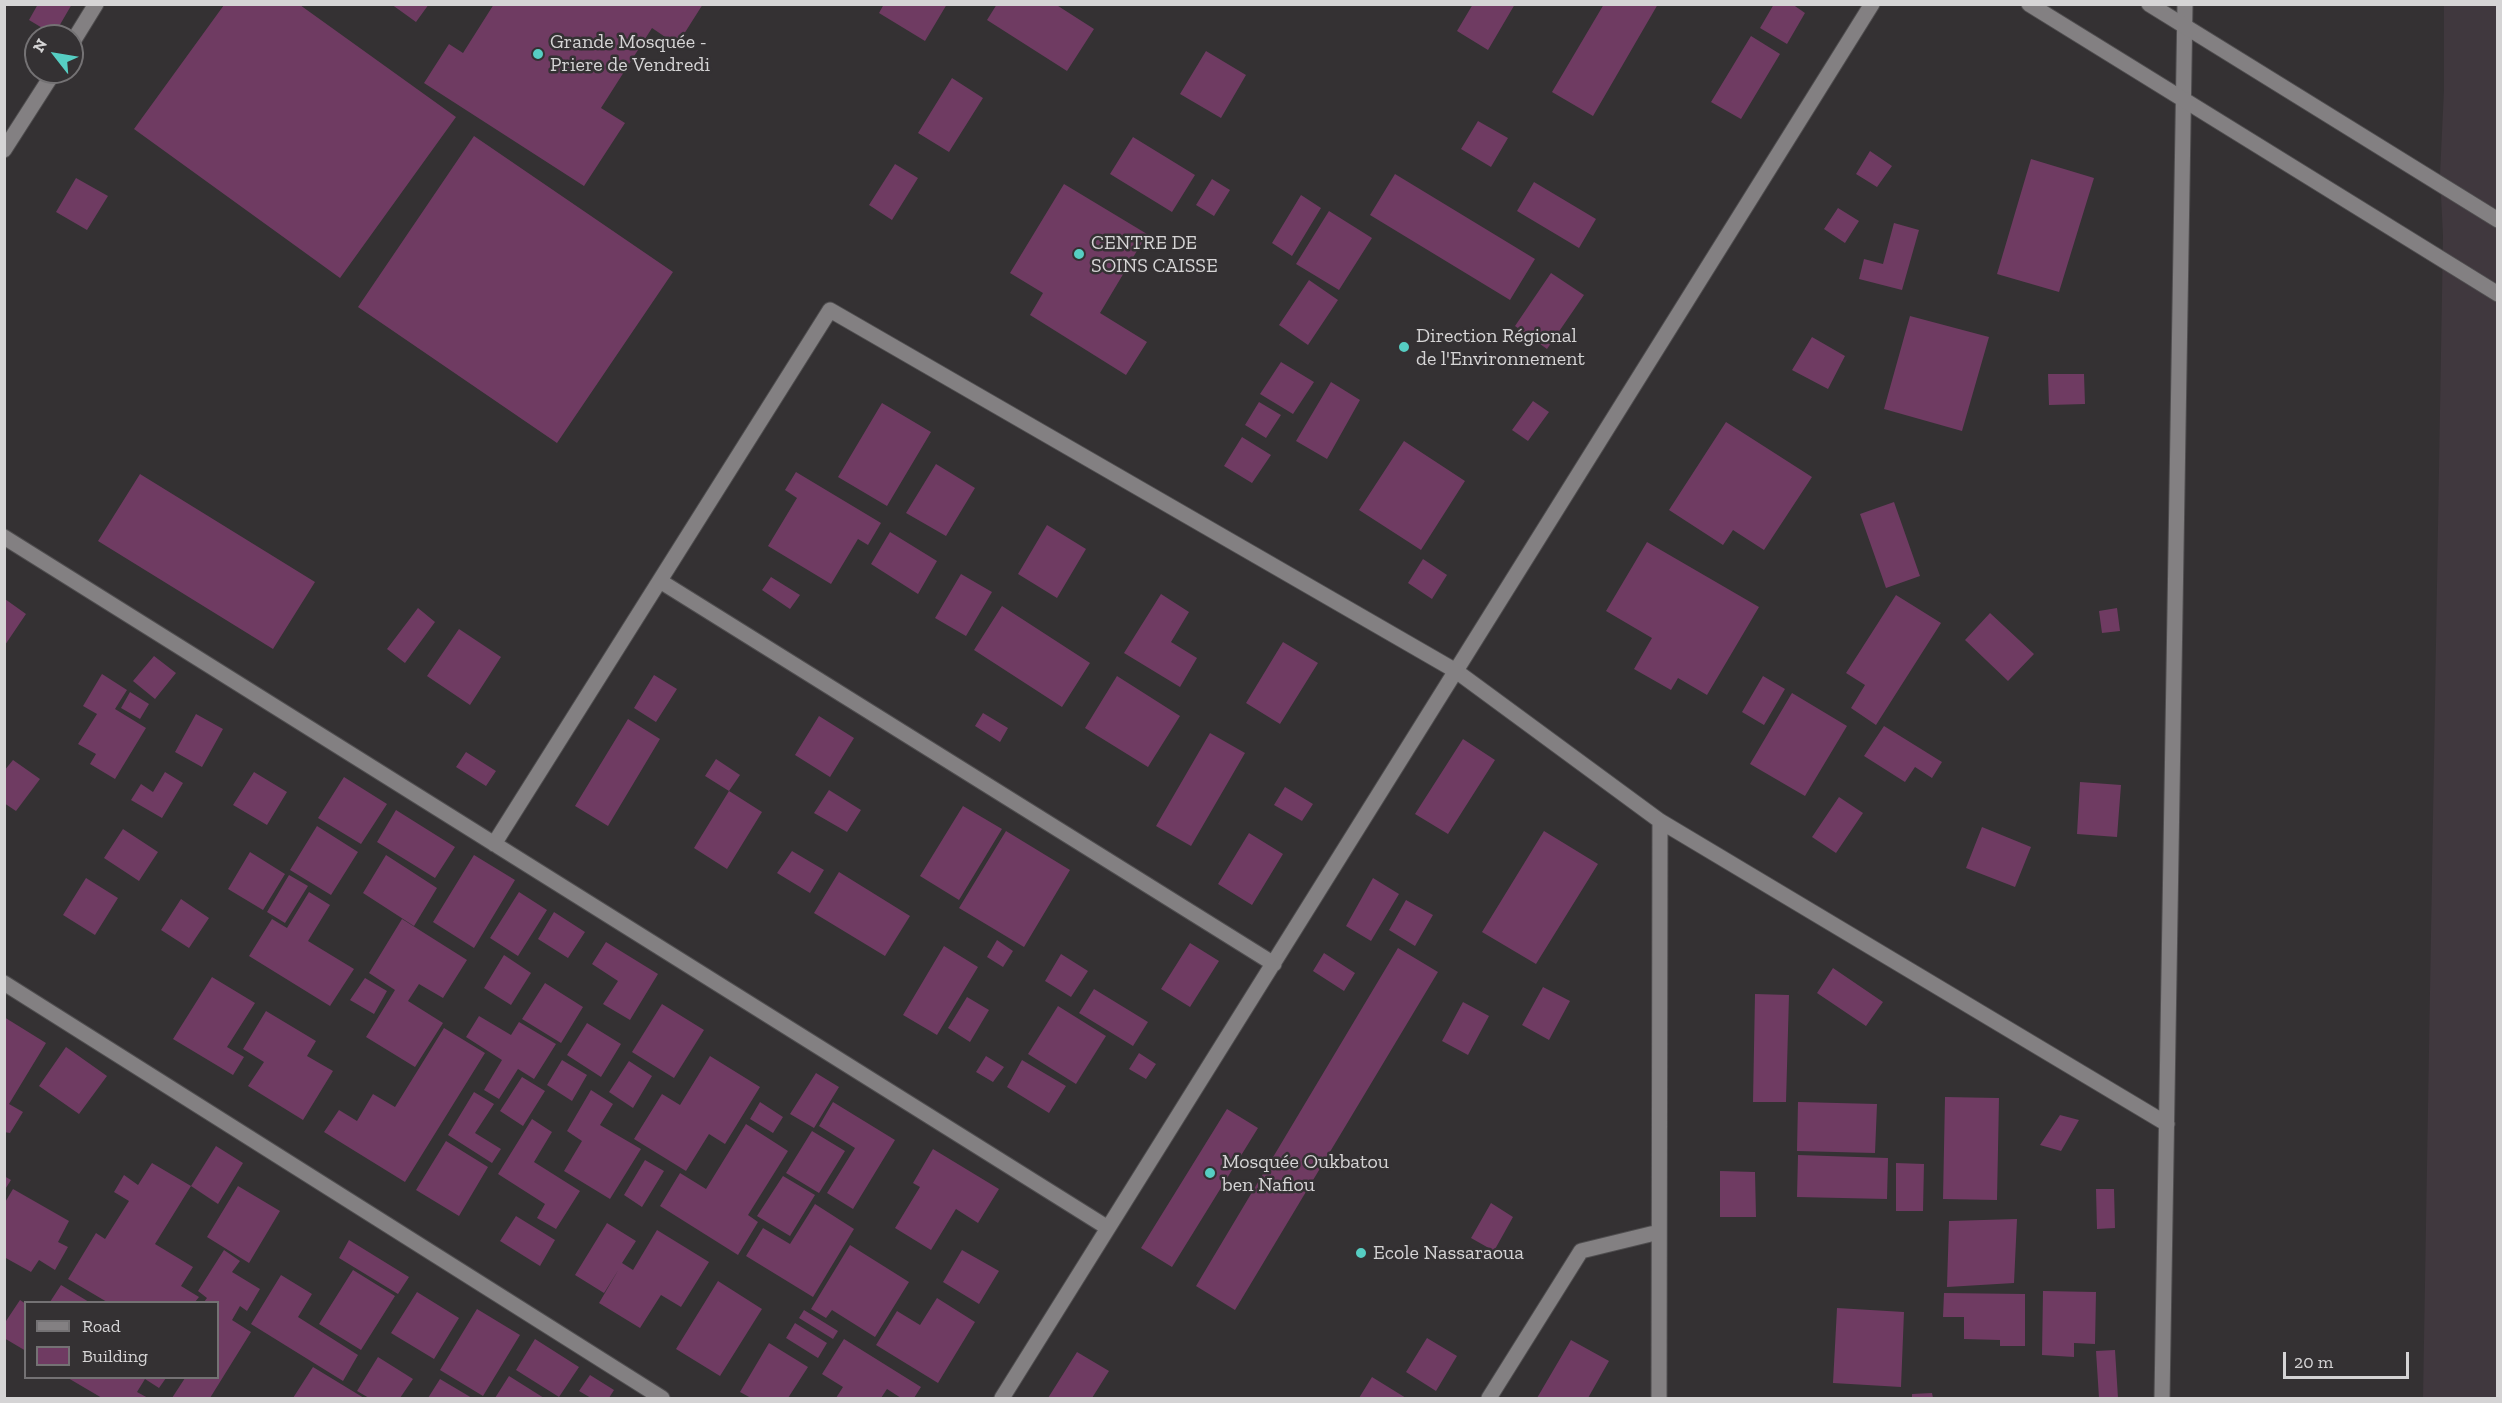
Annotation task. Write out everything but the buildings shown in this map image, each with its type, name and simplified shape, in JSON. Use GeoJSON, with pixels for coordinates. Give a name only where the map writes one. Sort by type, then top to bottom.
{"type":"FeatureCollection","features":[{"type":"Feature","properties":{"kind":"street"},"geometry":{"type":"LineString","coordinates":[[84,24],[96,4]]}},
{"type":"Feature","properties":{"kind":"street"},"geometry":{"type":"LineString","coordinates":[[1002,1398],[1872,4]]}},
{"type":"Feature","properties":{"kind":"street"},"geometry":{"type":"LineString","coordinates":[[2029,4],[2498,294]]}},
{"type":"Feature","properties":{"kind":"street"},"geometry":{"type":"LineString","coordinates":[[2149,4],[2498,220]]}},
{"type":"Feature","properties":{"kind":"street"},"geometry":{"type":"LineString","coordinates":[[2162,1398],[2185,4]]}},
{"type":"Feature","properties":{"kind":"street"},"geometry":{"type":"LineString","coordinates":[[4,150],[46,84]]}},
{"type":"Feature","properties":{"kind":"street"},"geometry":{"type":"LineString","coordinates":[[494,844],[830,310],[1456,671],[1660,821],[2167,1124]]}},
{"type":"Feature","properties":{"kind":"street"},"geometry":{"type":"LineString","coordinates":[[4,537],[1108,1228]]}},
{"type":"Feature","properties":{"kind":"street"},"geometry":{"type":"LineString","coordinates":[[660,581],[1274,964]]}},
{"type":"Feature","properties":{"kind":"street"},"geometry":{"type":"LineString","coordinates":[[1659,1398],[1660,821]]}},
{"type":"Feature","properties":{"kind":"street"},"geometry":{"type":"LineString","coordinates":[[4,983],[662,1398]]}},
{"type":"Feature","properties":{"kind":"street"},"geometry":{"type":"LineString","coordinates":[[1489,1398],[1581,1251],[1659,1232]]}},
{"type":"Feature","properties":{"kind":"shaded area"},"geometry":{"type":"Polygon","coordinates":[[[2444,5],[2497,5],[2497,1398],[2423,1398],[2443,236],[2440,175],[2444,90],[2444,5]]]}},
{"type":"Feature","properties":{"kind":"place","name":"Grande Mosquée - Priere de Vendredi"},"geometry":{"type":"Point","coordinates":[538,54]}},
{"type":"Feature","properties":{"kind":"place","name":"CENTRE DE SOINS CAISSE"},"geometry":{"type":"Point","coordinates":[1079,254]}},
{"type":"Feature","properties":{"kind":"place","name":"Direction Régional de l'Environnement"},"geometry":{"type":"Point","coordinates":[1404,347]}},
{"type":"Feature","properties":{"kind":"place","name":"Mosquée Oukbatou ben Nafiou"},"geometry":{"type":"Point","coordinates":[1210,1173]}},
{"type":"Feature","properties":{"kind":"place","name":"Ecole Nassaraoua"},"geometry":{"type":"Point","coordinates":[1361,1253]}}]}
